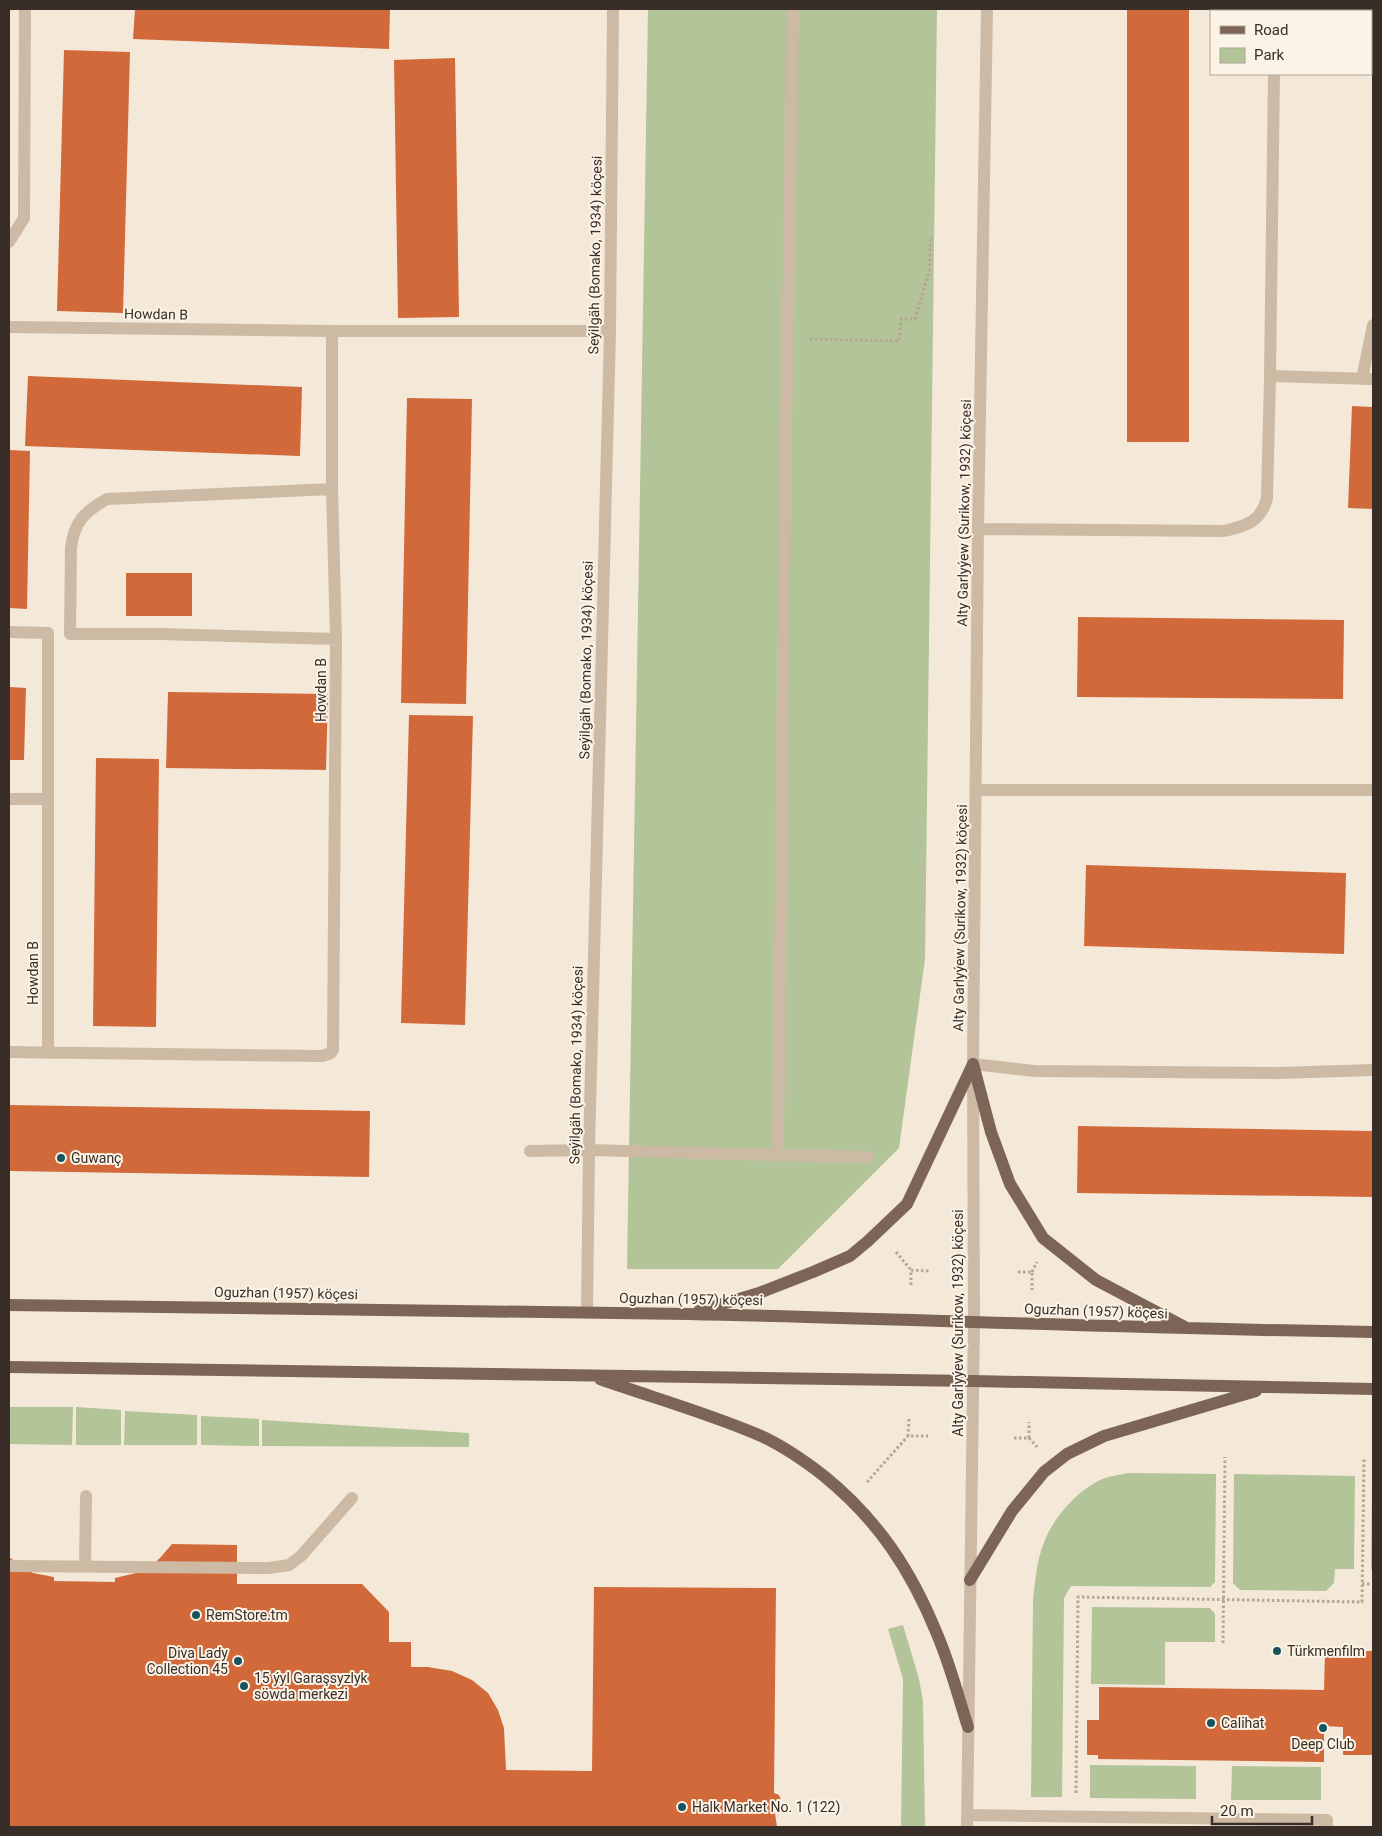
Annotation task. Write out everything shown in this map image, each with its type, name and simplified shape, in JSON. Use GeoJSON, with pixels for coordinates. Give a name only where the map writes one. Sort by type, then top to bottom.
{"type":"FeatureCollection","features":[{"type":"Feature","properties":{"kind":"main road"},"geometry":{"type":"LineString","coordinates":[[690,1314],[813,1272],[850,1256],[868,1241],[907,1204],[973,1064]]}},
{"type":"Feature","properties":{"kind":"main road"},"geometry":{"type":"LineString","coordinates":[[973,1064],[991,1132],[1010,1184],[1043,1238],[1096,1280],[1188,1329]]}},
{"type":"Feature","properties":{"kind":"main road","name":"Oguzhan (1957) köçesi"},"geometry":{"type":"LineString","coordinates":[[9,1304],[690,1314],[1188,1329],[1373,1332]]}},
{"type":"Feature","properties":{"kind":"main road"},"geometry":{"type":"LineString","coordinates":[[9,1367],[973,1381],[1373,1389]]}},
{"type":"Feature","properties":{"kind":"main road"},"geometry":{"type":"LineString","coordinates":[[588,1375],[755,1433],[800,1457],[849,1498],[866,1514],[899,1558],[922,1599],[938,1635],[968,1727]]}},
{"type":"Feature","properties":{"kind":"main road"},"geometry":{"type":"LineString","coordinates":[[970,1580],[1012,1511],[1044,1472],[1066,1454],[1104,1436],[1267,1387]]}},
{"type":"Feature","properties":{"kind":"street"},"geometry":{"type":"LineString","coordinates":[[9,242],[24,218],[25,9]]}},
{"type":"Feature","properties":{"kind":"street","name":"Seýilgäh (Bomako, 1934) köçesi"},"geometry":{"type":"LineString","coordinates":[[587,1312],[589,1150],[610,331],[613,9]]}},
{"type":"Feature","properties":{"kind":"street"},"geometry":{"type":"LineString","coordinates":[[778,1155],[793,9]]}},
{"type":"Feature","properties":{"kind":"street","name":"Alty Garlyýew (Surikow, 1932) köçesi"},"geometry":{"type":"LineString","coordinates":[[967,1821],[974,1322],[973,1064],[978,529],[987,9]]}},
{"type":"Feature","properties":{"kind":"street"},"geometry":{"type":"LineString","coordinates":[[978,529],[1224,531],[1242,527],[1255,520],[1264,509],[1267,498],[1270,376],[1274,75]]}},
{"type":"Feature","properties":{"kind":"street"},"geometry":{"type":"LineString","coordinates":[[1270,376],[1368,379],[1373,325]]}},
{"type":"Feature","properties":{"kind":"street","name":"Howdan B"},"geometry":{"type":"LineString","coordinates":[[9,327],[332,331],[610,331]]}},
{"type":"Feature","properties":{"kind":"street","name":"Howdan B"},"geometry":{"type":"LineString","coordinates":[[48,632],[48,1053],[322,1056],[331,1053],[333,1050],[336,639],[332,489],[332,331]]}},
{"type":"Feature","properties":{"kind":"street"},"geometry":{"type":"LineString","coordinates":[[70,634],[72,534],[88,510],[106,499],[332,489]]}},
{"type":"Feature","properties":{"kind":"street"},"geometry":{"type":"LineString","coordinates":[[9,632],[336,639]]}},
{"type":"Feature","properties":{"kind":"street"},"geometry":{"type":"LineString","coordinates":[[976,790],[1373,790]]}},
{"type":"Feature","properties":{"kind":"street"},"geometry":{"type":"LineString","coordinates":[[9,799],[47,799]]}},
{"type":"Feature","properties":{"kind":"street"},"geometry":{"type":"LineString","coordinates":[[9,1052],[48,1053]]}},
{"type":"Feature","properties":{"kind":"street"},"geometry":{"type":"LineString","coordinates":[[973,1064],[1034,1071],[1278,1073],[1373,1070]]}},
{"type":"Feature","properties":{"kind":"street"},"geometry":{"type":"LineString","coordinates":[[530,1151],[589,1150],[868,1157]]}},
{"type":"Feature","properties":{"kind":"street"},"geometry":{"type":"LineString","coordinates":[[85,1566],[86,1496]]}},
{"type":"Feature","properties":{"kind":"street"},"geometry":{"type":"LineString","coordinates":[[9,1566],[269,1568],[289,1565],[301,1556],[352,1498]]}},
{"type":"Feature","properties":{"kind":"street"},"geometry":{"type":"LineString","coordinates":[[967,1821],[1076,1816],[1156,1822],[1327,1824]]}},
{"type":"Feature","properties":{"kind":"path"},"geometry":{"type":"LineString","coordinates":[[788,339],[899,341],[901,319],[914,319],[929,272],[931,236]]}},
{"type":"Feature","properties":{"kind":"path"},"geometry":{"type":"LineString","coordinates":[[896,1252],[911,1270],[911,1285]]}},
{"type":"Feature","properties":{"kind":"path"},"geometry":{"type":"LineString","coordinates":[[1032,1290],[1032,1272],[1037,1261]]}},
{"type":"Feature","properties":{"kind":"path"},"geometry":{"type":"LineString","coordinates":[[911,1270],[929,1271]]}},
{"type":"Feature","properties":{"kind":"path"},"geometry":{"type":"LineString","coordinates":[[1018,1272],[1032,1272]]}},
{"type":"Feature","properties":{"kind":"path"},"geometry":{"type":"LineString","coordinates":[[865,1484],[908,1436],[909,1419]]}},
{"type":"Feature","properties":{"kind":"path"},"geometry":{"type":"LineString","coordinates":[[1029,1422],[1029,1438],[1041,1452]]}},
{"type":"Feature","properties":{"kind":"path"},"geometry":{"type":"LineString","coordinates":[[908,1436],[928,1436]]}},
{"type":"Feature","properties":{"kind":"path"},"geometry":{"type":"LineString","coordinates":[[1014,1438],[1029,1438]]}},
{"type":"Feature","properties":{"kind":"path"},"geometry":{"type":"LineString","coordinates":[[1224,1643],[1225,1456]]}},
{"type":"Feature","properties":{"kind":"path"},"geometry":{"type":"LineString","coordinates":[[1076,1816],[1078,1597],[1362,1602],[1364,1459]]}},
{"type":"Feature","properties":{"kind":"path"},"geometry":{"type":"LineString","coordinates":[[1362,1584],[1373,1584]]}},
{"type":"Feature","properties":{"kind":"green space"},"geometry":{"type":"Polygon","coordinates":[[[648,9],[937,9],[925,959],[899,1148],[778,1269],[627,1269],[648,9]]]}},
{"type":"Feature","properties":{"kind":"green space"},"geometry":{"type":"Polygon","coordinates":[[[9,1407],[73,1407],[72,1445],[9,1444],[9,1407]]]}},
{"type":"Feature","properties":{"kind":"green space"},"geometry":{"type":"Polygon","coordinates":[[[76,1407],[121,1410],[121,1445],[76,1445],[76,1407]]]}},
{"type":"Feature","properties":{"kind":"green space"},"geometry":{"type":"Polygon","coordinates":[[[125,1411],[197,1415],[197,1445],[124,1445],[125,1411]]]}},
{"type":"Feature","properties":{"kind":"green space"},"geometry":{"type":"Polygon","coordinates":[[[201,1416],[259,1419],[259,1446],[201,1445],[201,1416]]]}},
{"type":"Feature","properties":{"kind":"green space"},"geometry":{"type":"Polygon","coordinates":[[[262,1420],[469,1433],[469,1447],[262,1446],[262,1420]]]}},
{"type":"Feature","properties":{"kind":"green space"},"geometry":{"type":"Polygon","coordinates":[[[1128,1473],[1216,1474],[1215,1582],[1210,1587],[1071,1586],[1064,1598],[1062,1797],[1031,1797],[1033,1600],[1041,1551],[1056,1520],[1079,1494],[1102,1479],[1128,1473]]]}},
{"type":"Feature","properties":{"kind":"green space"},"geometry":{"type":"Polygon","coordinates":[[[1234,1474],[1355,1476],[1354,1569],[1335,1569],[1334,1583],[1326,1591],[1240,1590],[1233,1583],[1234,1474]]]}},
{"type":"Feature","properties":{"kind":"green space"},"geometry":{"type":"Polygon","coordinates":[[[1372,1476],[1373,1569],[1371,1569],[1372,1476]]]}},
{"type":"Feature","properties":{"kind":"green space"},"geometry":{"type":"Polygon","coordinates":[[[1092,1607],[1210,1608],[1215,1614],[1215,1642],[1165,1642],[1165,1685],[1091,1684],[1092,1607]]]}},
{"type":"Feature","properties":{"kind":"green space"},"geometry":{"type":"Polygon","coordinates":[[[903,1625],[919,1679],[923,1701],[925,1827],[901,1827],[903,1679],[888,1629],[903,1625]]]}},
{"type":"Feature","properties":{"kind":"green space"},"geometry":{"type":"Polygon","coordinates":[[[1090,1765],[1196,1766],[1196,1799],[1090,1798],[1090,1765]]]}},
{"type":"Feature","properties":{"kind":"green space"},"geometry":{"type":"Polygon","coordinates":[[[1232,1766],[1321,1767],[1321,1800],[1231,1800],[1232,1766]]]}},
{"type":"Feature","properties":{"kind":"building"},"geometry":{"type":"Polygon","coordinates":[[[135,9],[390,9],[389,49],[133,39],[135,9]]]}},
{"type":"Feature","properties":{"kind":"building"},"geometry":{"type":"Polygon","coordinates":[[[1127,9],[1189,9],[1189,442],[1127,442],[1127,9]]]}},
{"type":"Feature","properties":{"kind":"building"},"geometry":{"type":"Polygon","coordinates":[[[64,50],[130,52],[123,313],[57,311],[64,50]]]}},
{"type":"Feature","properties":{"kind":"building"},"geometry":{"type":"Polygon","coordinates":[[[455,58],[459,317],[398,318],[394,60],[455,58]]]}},
{"type":"Feature","properties":{"kind":"building"},"geometry":{"type":"Polygon","coordinates":[[[28,376],[302,387],[300,456],[25,446],[28,376]]]}},
{"type":"Feature","properties":{"kind":"building"},"geometry":{"type":"Polygon","coordinates":[[[407,398],[472,399],[466,704],[401,703],[407,398]]]}},
{"type":"Feature","properties":{"kind":"building"},"geometry":{"type":"Polygon","coordinates":[[[1352,406],[1373,407],[1373,509],[1348,508],[1352,406]]]}},
{"type":"Feature","properties":{"kind":"building"},"geometry":{"type":"Polygon","coordinates":[[[9,450],[30,451],[27,609],[9,608],[9,450]]]}},
{"type":"Feature","properties":{"kind":"building"},"geometry":{"type":"Polygon","coordinates":[[[126,573],[192,573],[192,616],[126,616],[126,573]]]}},
{"type":"Feature","properties":{"kind":"building"},"geometry":{"type":"Polygon","coordinates":[[[1078,617],[1344,620],[1343,699],[1077,697],[1078,617]]]}},
{"type":"Feature","properties":{"kind":"building"},"geometry":{"type":"Polygon","coordinates":[[[9,687],[26,688],[24,760],[9,760],[9,687]]]}},
{"type":"Feature","properties":{"kind":"building"},"geometry":{"type":"Polygon","coordinates":[[[168,692],[328,694],[326,770],[166,768],[168,692]]]}},
{"type":"Feature","properties":{"kind":"building"},"geometry":{"type":"Polygon","coordinates":[[[409,715],[473,716],[465,1025],[401,1023],[409,715]]]}},
{"type":"Feature","properties":{"kind":"building"},"geometry":{"type":"Polygon","coordinates":[[[96,758],[159,759],[156,1027],[93,1026],[96,758]]]}},
{"type":"Feature","properties":{"kind":"building"},"geometry":{"type":"Polygon","coordinates":[[[1086,865],[1346,873],[1344,954],[1084,946],[1086,865]]]}},
{"type":"Feature","properties":{"kind":"building"},"geometry":{"type":"Polygon","coordinates":[[[9,1105],[370,1111],[369,1177],[9,1171],[9,1105]]]}},
{"type":"Feature","properties":{"kind":"building"},"geometry":{"type":"Polygon","coordinates":[[[1078,1126],[1373,1131],[1373,1197],[1077,1193],[1078,1126]]]}},
{"type":"Feature","properties":{"kind":"building","name":"15 ýyl Garaşsyzlyk söwda merkezi"},"geometry":{"type":"Polygon","coordinates":[[[172,1544],[237,1545],[237,1584],[362,1584],[389,1612],[389,1642],[411,1642],[411,1667],[428,1667],[452,1671],[472,1680],[488,1693],[498,1710],[504,1728],[506,1770],[592,1771],[594,1587],[776,1588],[774,1793],[779,1795],[781,1800],[779,1805],[774,1806],[777,1827],[9,1827],[9,1557],[33,1573],[54,1577],[54,1581],[115,1582],[115,1578],[149,1568],[172,1544]]]}},
{"type":"Feature","properties":{"kind":"building","name":"Calihat"},"geometry":{"type":"Polygon","coordinates":[[[1325,1651],[1373,1651],[1373,1755],[1343,1755],[1343,1727],[1324,1726],[1324,1762],[1098,1759],[1098,1755],[1087,1755],[1087,1720],[1099,1720],[1099,1687],[1324,1690],[1325,1651]]]}},
{"type":"Feature","properties":{"kind":"place","name":"Guwanç"},"geometry":{"type":"Point","coordinates":[61,1158]}},
{"type":"Feature","properties":{"kind":"place","name":"RemStore.tm"},"geometry":{"type":"Point","coordinates":[196,1615]}},
{"type":"Feature","properties":{"kind":"place","name":"Türkmenfilm"},"geometry":{"type":"Point","coordinates":[1277,1651]}},
{"type":"Feature","properties":{"kind":"place","name":"Diva Lady Collection 45"},"geometry":{"type":"Point","coordinates":[238,1661]}},
{"type":"Feature","properties":{"kind":"place","name":"15 ýyl Garaşsyzlyk söwda merkezi"},"geometry":{"type":"Point","coordinates":[244,1686]}},
{"type":"Feature","properties":{"kind":"place","name":"Calihat"},"geometry":{"type":"Point","coordinates":[1211,1723]}},
{"type":"Feature","properties":{"kind":"place","name":"Deep Club"},"geometry":{"type":"Point","coordinates":[1323,1728]}},
{"type":"Feature","properties":{"kind":"place","name":"Halk Market No. 1 (122)"},"geometry":{"type":"Point","coordinates":[682,1807]}}]}
